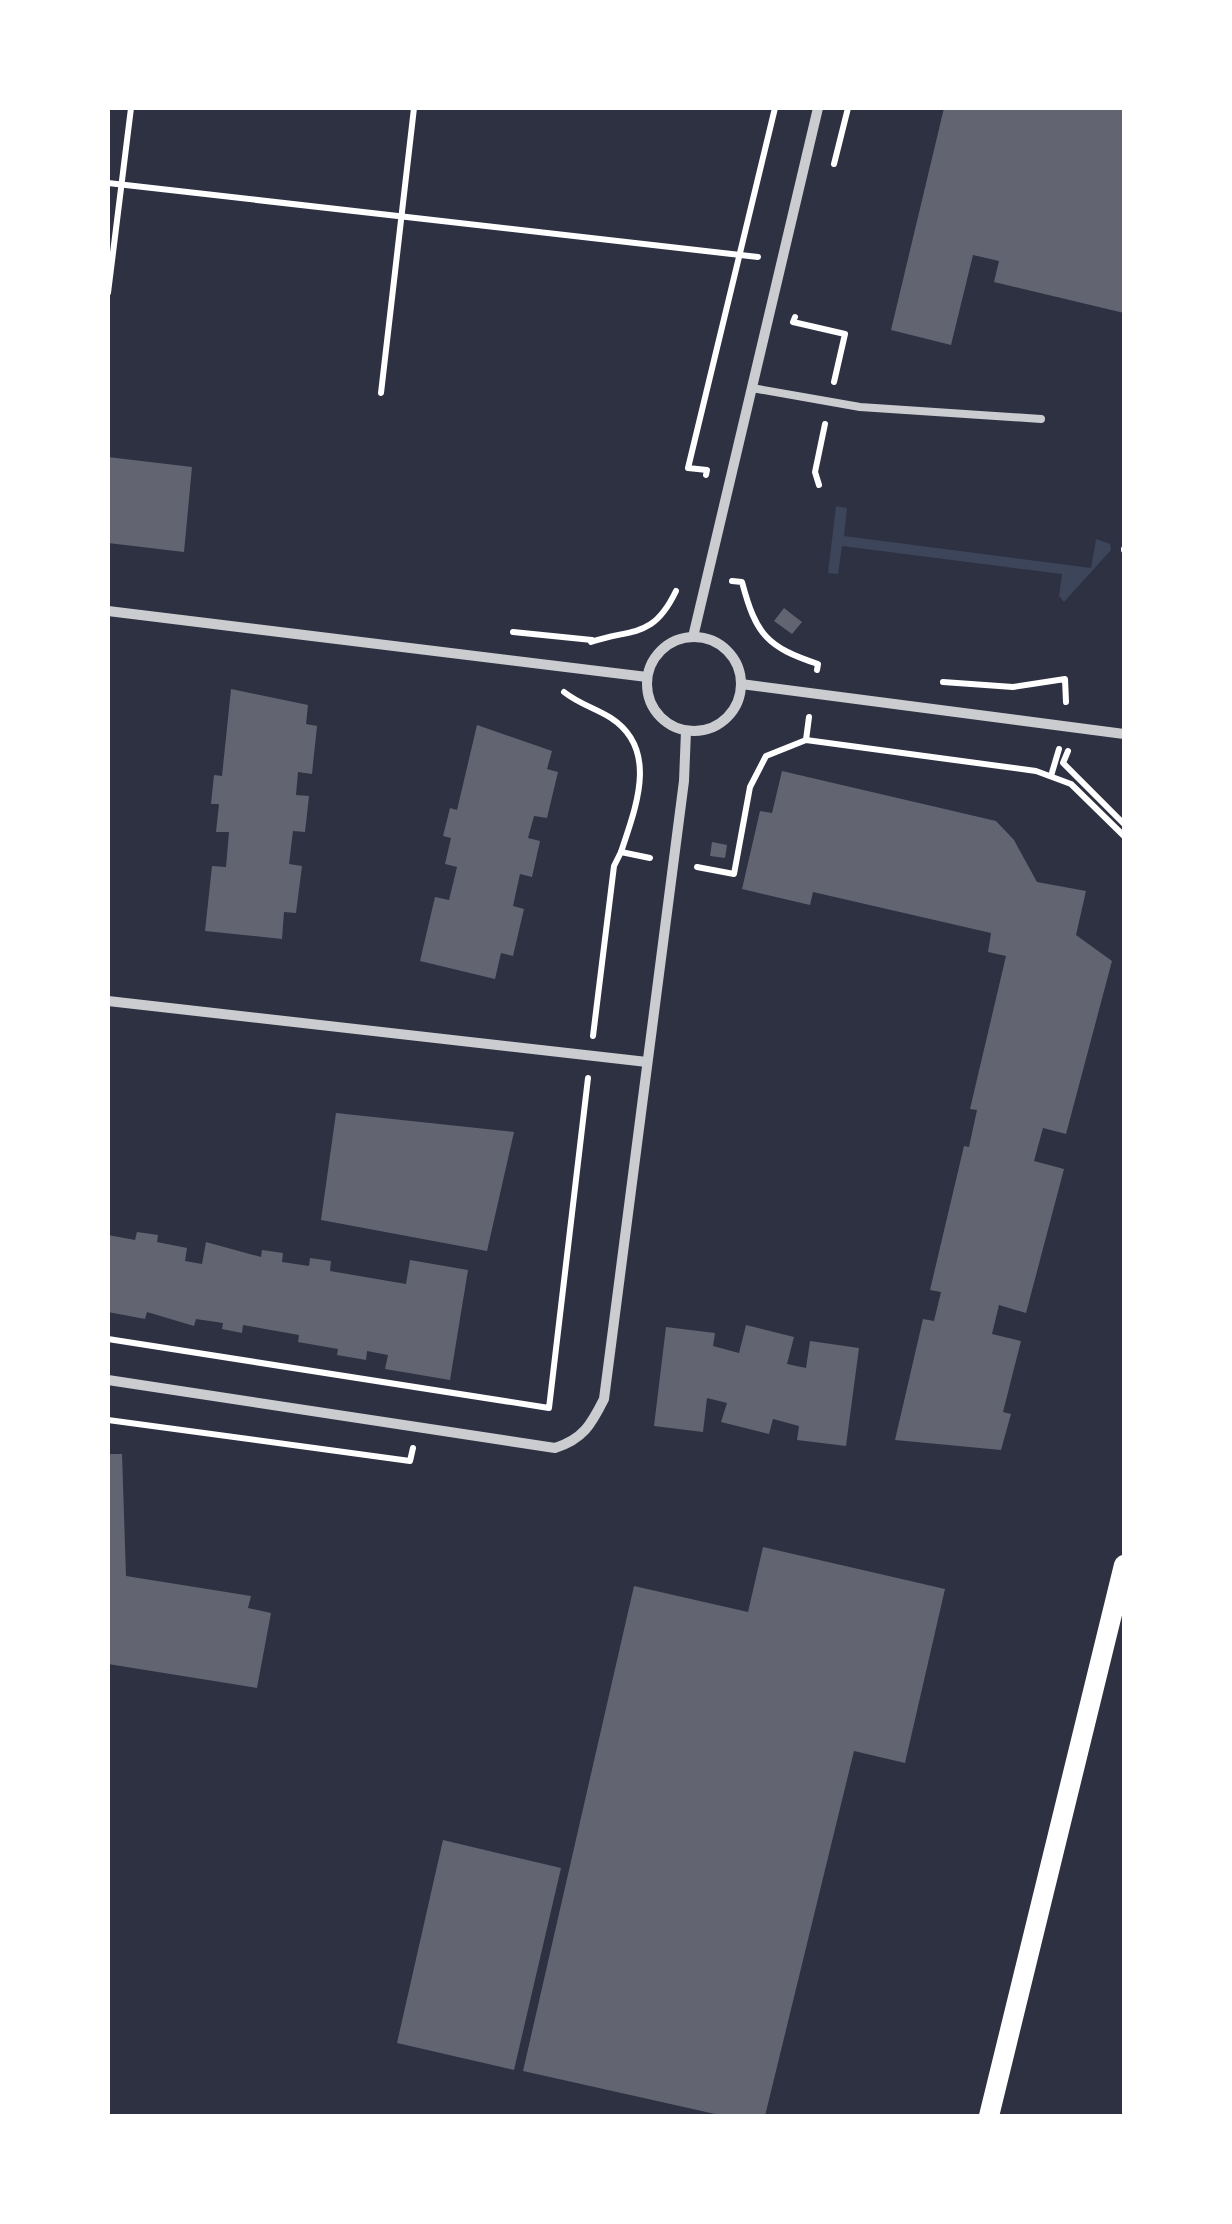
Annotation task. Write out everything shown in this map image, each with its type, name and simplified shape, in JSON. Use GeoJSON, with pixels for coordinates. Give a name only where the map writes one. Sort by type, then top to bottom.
{"type":"FeatureCollection","features":[{"type":"Feature","properties":{"kind":"main road"},"geometry":{"type":"LineString","coordinates":[[989,2116],[1116,1640],[1124,1565]]}},
{"type":"Feature","properties":{"kind":"street"},"geometry":{"type":"LineString","coordinates":[[693,637],[818,108]]}},
{"type":"Feature","properties":{"kind":"street"},"geometry":{"type":"LineString","coordinates":[[108,611],[647,676]]}},
{"type":"Feature","properties":{"kind":"street"},"geometry":{"type":"LineString","coordinates":[[693,637],[718,643],[730,653],[741,684],[730,714],[702,731],[686,730],[657,714],[649,700],[647,676],[657,654],[670,643],[693,637]]}},
{"type":"Feature","properties":{"kind":"street"},"geometry":{"type":"LineString","coordinates":[[741,684],[1124,734]]}},
{"type":"Feature","properties":{"kind":"street"},"geometry":{"type":"LineString","coordinates":[[108,1380],[555,1448],[577,1441],[592,1426],[604,1399],[686,730]]}},
{"type":"Feature","properties":{"kind":"street"},"geometry":{"type":"LineString","coordinates":[[108,1001],[647,1062]]}},
{"type":"Feature","properties":{"kind":"lane"},"geometry":{"type":"LineString","coordinates":[[752,388],[830,402],[1041,419]]}},
{"type":"Feature","properties":{"kind":"path"},"geometry":{"type":"LineString","coordinates":[[108,293],[130,108]]}},
{"type":"Feature","properties":{"kind":"path"},"geometry":{"type":"LineString","coordinates":[[380,393],[414,108]]}},
{"type":"Feature","properties":{"kind":"path"},"geometry":{"type":"LineString","coordinates":[[830,180],[848,108]]}},
{"type":"Feature","properties":{"kind":"path"},"geometry":{"type":"LineString","coordinates":[[108,183],[782,259]]}},
{"type":"Feature","properties":{"kind":"path"},"geometry":{"type":"LineString","coordinates":[[798,304],[794,322],[845,334],[815,472],[819,484]]}},
{"type":"Feature","properties":{"kind":"path"},"geometry":{"type":"LineString","coordinates":[[108,1339],[548,1408],[614,866],[642,786],[636,746],[612,718],[584,708],[587,668],[592,640],[649,629],[665,614],[678,587]]}},
{"type":"Feature","properties":{"kind":"path"},"geometry":{"type":"LineString","coordinates":[[818,664],[837,668]]}},
{"type":"Feature","properties":{"kind":"path"},"geometry":{"type":"LineString","coordinates":[[934,681],[1013,688],[1066,678]]}},
{"type":"Feature","properties":{"kind":"path"},"geometry":{"type":"LineString","coordinates":[[1079,727],[1063,763],[1124,824]]}},
{"type":"Feature","properties":{"kind":"path"},"geometry":{"type":"LineString","coordinates":[[620,852],[734,874],[750,788],[766,756],[806,740],[1036,772],[1071,784],[1124,836]]}},
{"type":"Feature","properties":{"kind":"path"},"geometry":{"type":"LineString","coordinates":[[108,1420],[410,1461]]}},
{"type":"Feature","properties":{"kind":"shaded area"},"geometry":{"type":"Polygon","coordinates":[[[836,506],[847,508],[844,536],[1091,568],[1096,539],[1110,544],[1111,550],[1064,602],[1059,596],[1062,574],[842,546],[838,574],[828,573],[836,506]]]}},
{"type":"Feature","properties":{"kind":"building"},"geometry":{"type":"Polygon","coordinates":[[[944,108],[1124,108],[1124,313],[994,282],[999,261],[973,255],[951,345],[891,330],[944,108]]]}},
{"type":"Feature","properties":{"kind":"building"},"geometry":{"type":"Polygon","coordinates":[[[108,457],[192,467],[184,552],[108,543],[108,457]]]}},
{"type":"Feature","properties":{"kind":"building"},"geometry":{"type":"Polygon","coordinates":[[[784,608],[802,622],[792,634],[774,621],[784,608]]]}},
{"type":"Feature","properties":{"kind":"building"},"geometry":{"type":"Polygon","coordinates":[[[231,689],[308,705],[306,724],[317,726],[312,774],[298,772],[296,795],[309,796],[305,832],[293,831],[289,864],[302,866],[296,913],[284,912],[282,939],[205,931],[212,866],[226,867],[229,832],[216,832],[219,804],[211,804],[214,775],[222,776],[231,689]]]}},
{"type":"Feature","properties":{"kind":"building"},"geometry":{"type":"Polygon","coordinates":[[[477,725],[552,751],[547,769],[558,772],[547,818],[534,816],[528,838],[540,841],[532,877],[520,874],[513,906],[524,909],[513,956],[501,953],[495,979],[420,961],[435,897],[449,900],[457,867],[445,864],[451,838],[443,836],[450,808],[457,810],[477,725]]]}},
{"type":"Feature","properties":{"kind":"building"},"geometry":{"type":"Polygon","coordinates":[[[782,771],[996,821],[1014,840],[1037,882],[1086,891],[1076,935],[1112,961],[1066,1134],[1043,1128],[1034,1161],[1064,1169],[1026,1313],[999,1305],[992,1334],[1021,1341],[1003,1412],[1011,1414],[1001,1450],[895,1440],[923,1319],[934,1321],[941,1292],[930,1290],[964,1146],[969,1147],[977,1110],[970,1109],[1006,956],[988,952],[991,933],[813,892],[810,905],[742,889],[760,811],[772,813],[782,771]]]}},
{"type":"Feature","properties":{"kind":"building"},"geometry":{"type":"Polygon","coordinates":[[[712,842],[727,845],[725,858],[710,856],[712,842]]]}},
{"type":"Feature","properties":{"kind":"building"},"geometry":{"type":"Polygon","coordinates":[[[336,1113],[514,1132],[487,1251],[321,1220],[336,1113]]]}},
{"type":"Feature","properties":{"kind":"building"},"geometry":{"type":"Polygon","coordinates":[[[137,1232],[158,1235],[157,1242],[187,1248],[185,1261],[202,1264],[206,1242],[261,1257],[262,1250],[283,1253],[282,1262],[309,1266],[310,1258],[331,1261],[330,1271],[406,1284],[410,1260],[468,1270],[450,1380],[385,1369],[388,1355],[367,1351],[366,1360],[337,1355],[338,1349],[298,1342],[299,1335],[243,1325],[242,1333],[222,1329],[223,1323],[196,1319],[194,1326],[147,1312],[145,1319],[108,1312],[108,1235],[135,1240],[137,1232]]]}},
{"type":"Feature","properties":{"kind":"building"},"geometry":{"type":"Polygon","coordinates":[[[746,1325],[794,1337],[787,1364],[806,1368],[810,1341],[859,1348],[846,1446],[797,1440],[799,1426],[773,1419],[769,1434],[721,1422],[727,1403],[707,1398],[703,1432],[654,1426],[666,1327],[715,1333],[713,1346],[739,1353],[746,1325]]]}},
{"type":"Feature","properties":{"kind":"building"},"geometry":{"type":"Polygon","coordinates":[[[108,1454],[122,1454],[126,1576],[251,1596],[248,1608],[271,1613],[257,1688],[108,1664],[108,1454]]]}},
{"type":"Feature","properties":{"kind":"building"},"geometry":{"type":"Polygon","coordinates":[[[763,1547],[945,1589],[905,1763],[854,1751],[765,2116],[724,2116],[523,2071],[634,1586],[748,1612],[763,1547]]]}},
{"type":"Feature","properties":{"kind":"building"},"geometry":{"type":"Polygon","coordinates":[[[443,1840],[561,1868],[514,2070],[397,2043],[443,1840]]]}}]}
